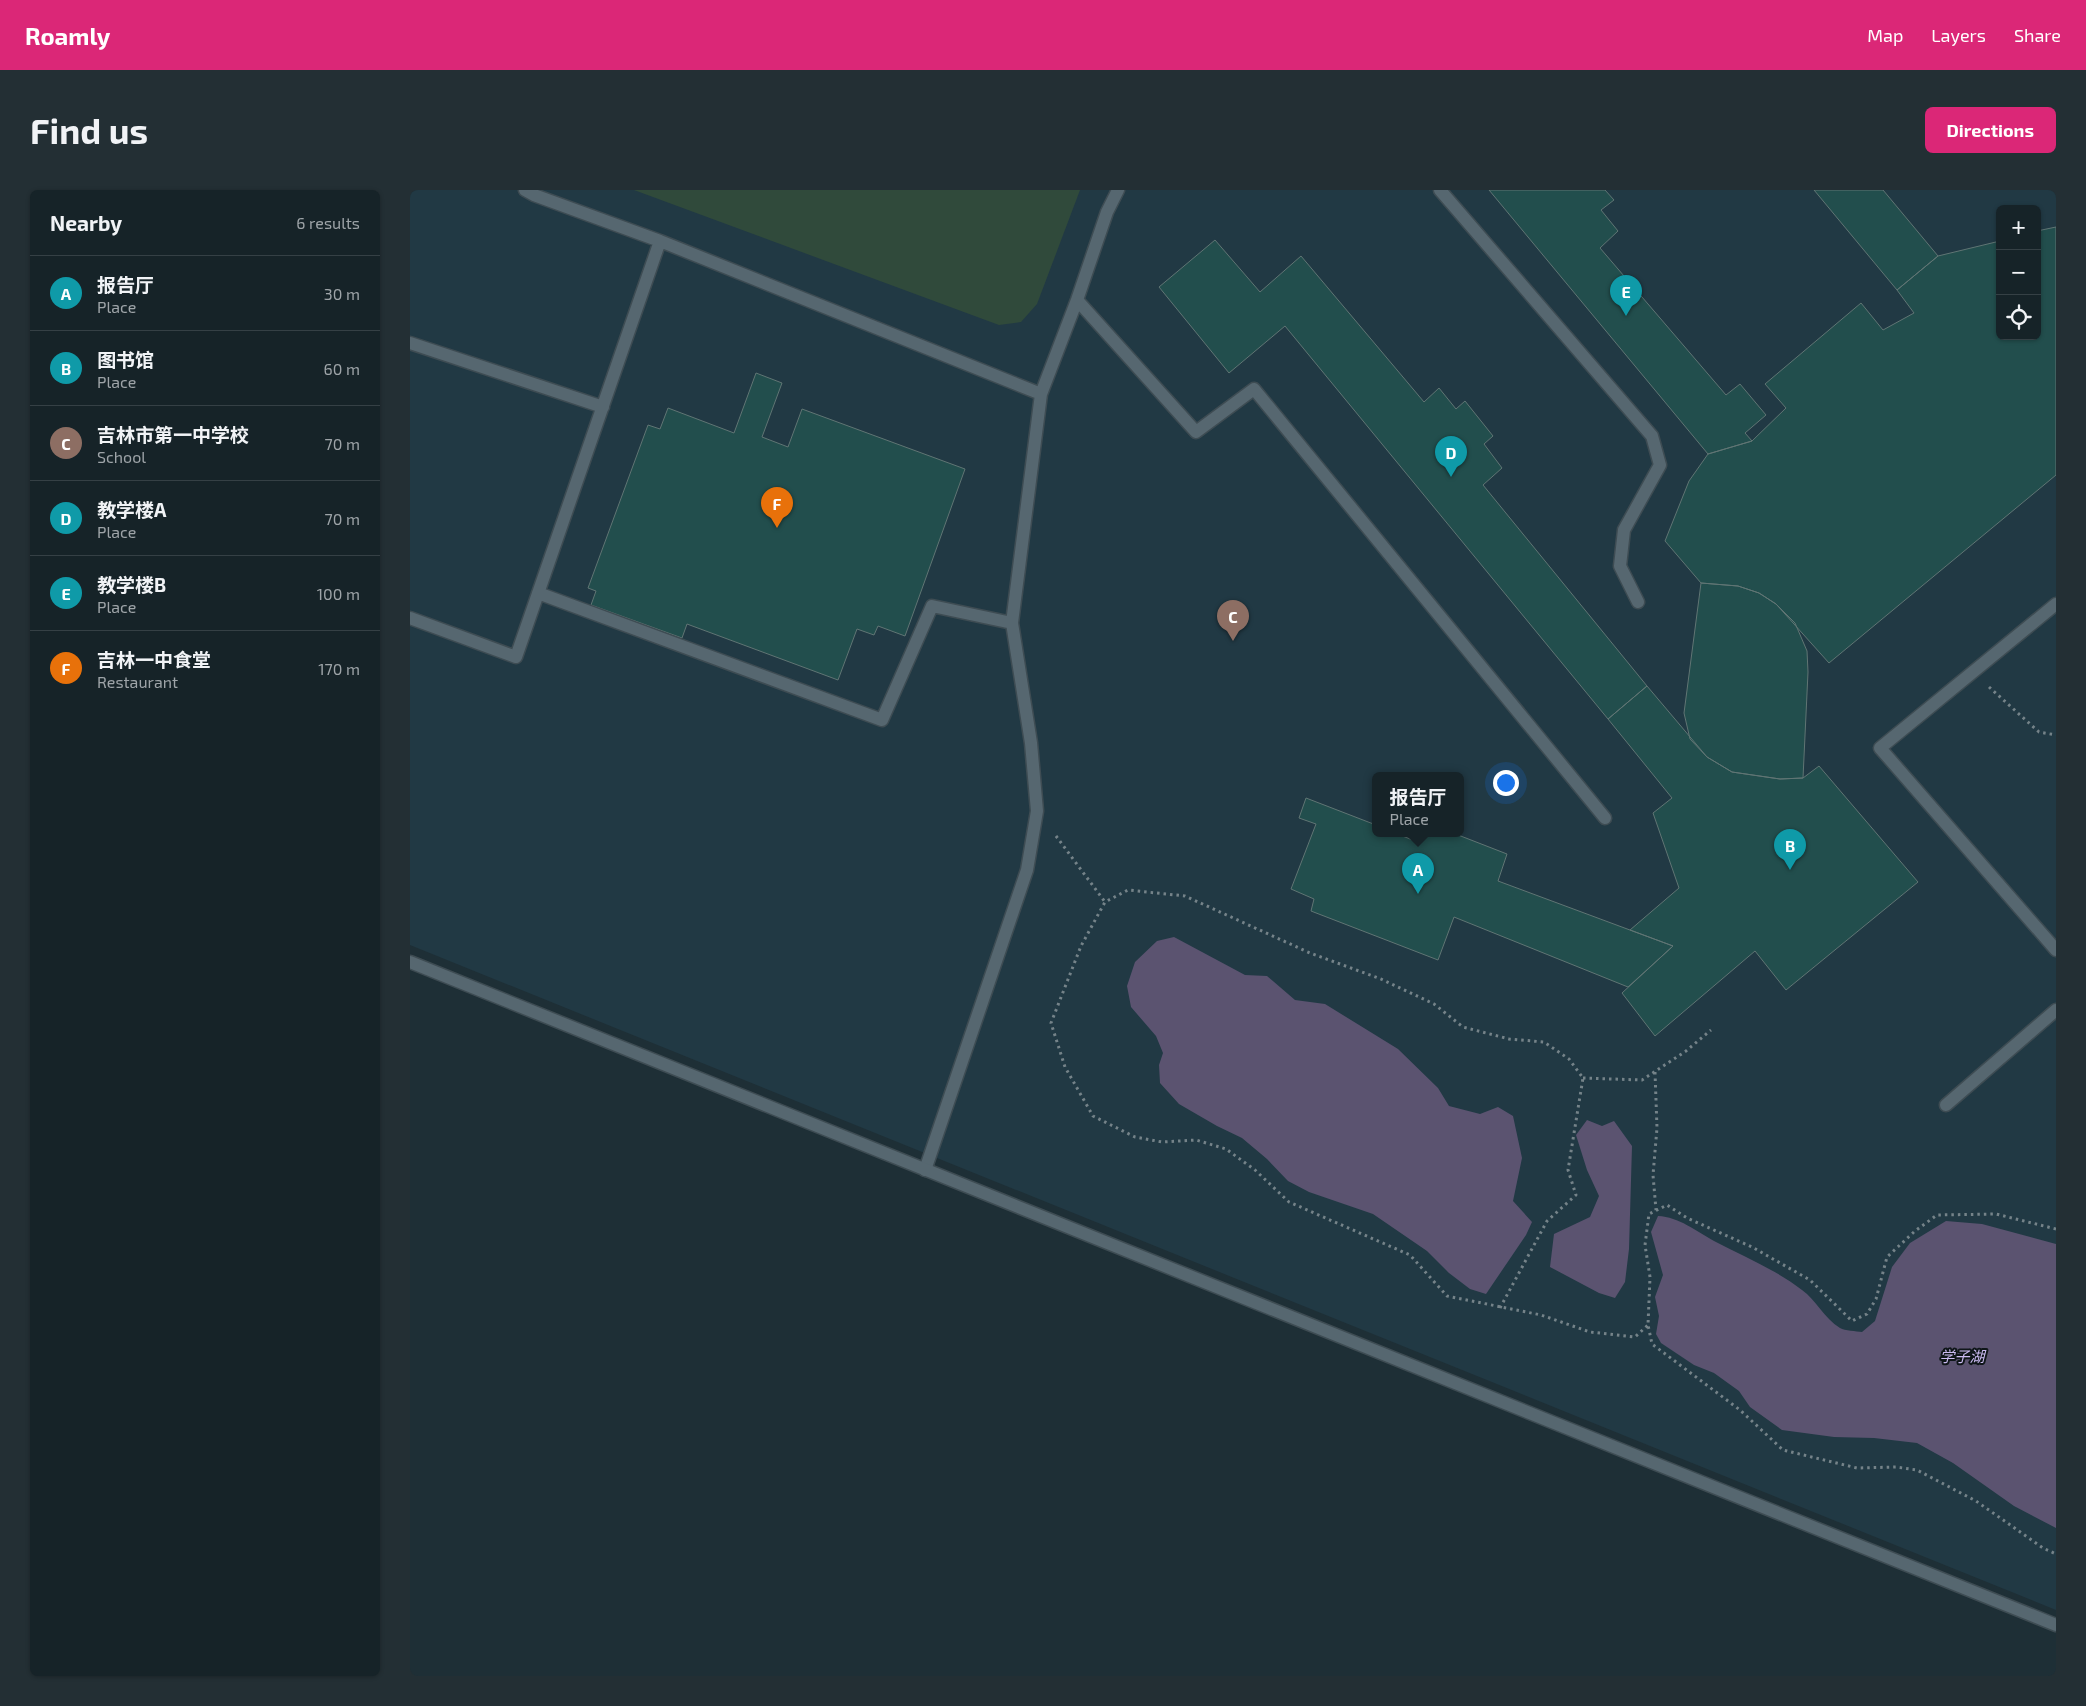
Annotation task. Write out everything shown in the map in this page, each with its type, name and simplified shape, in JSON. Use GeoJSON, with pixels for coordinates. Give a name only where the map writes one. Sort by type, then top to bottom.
{"type":"FeatureCollection","features":[{"type":"Feature","properties":{"kind":"street"},"geometry":{"type":"LineString","coordinates":[[525,190],[660,241],[1042,394]]}},
{"type":"Feature","properties":{"kind":"street"},"geometry":{"type":"LineString","coordinates":[[925,1170],[1027,870],[1037,811],[1031,743],[1012,623],[1042,394],[1107,212],[1118,190]]}},
{"type":"Feature","properties":{"kind":"street"},"geometry":{"type":"LineString","coordinates":[[1440,190],[1652,436],[1660,466],[1624,530],[1620,566],[1638,602]]}},
{"type":"Feature","properties":{"kind":"street"},"geometry":{"type":"LineString","coordinates":[[410,618],[516,657],[660,241]]}},
{"type":"Feature","properties":{"kind":"street"},"geometry":{"type":"LineString","coordinates":[[1077,300],[1196,432],[1254,389],[1605,818]]}},
{"type":"Feature","properties":{"kind":"street"},"geometry":{"type":"LineString","coordinates":[[410,342],[603,407]]}},
{"type":"Feature","properties":{"kind":"street"},"geometry":{"type":"LineString","coordinates":[[538,593],[882,720],[932,606],[1012,623]]}},
{"type":"Feature","properties":{"kind":"street"},"geometry":{"type":"LineString","coordinates":[[2056,604],[1880,748],[2056,950]]}},
{"type":"Feature","properties":{"kind":"street"},"geometry":{"type":"LineString","coordinates":[[410,962],[2056,1625]]}},
{"type":"Feature","properties":{"kind":"street"},"geometry":{"type":"LineString","coordinates":[[1946,1105],[2056,1010]]}},
{"type":"Feature","properties":{"kind":"path"},"geometry":{"type":"LineString","coordinates":[[1973,673],[2039,732],[2056,735]]}},
{"type":"Feature","properties":{"kind":"path"},"geometry":{"type":"LineString","coordinates":[[1037,811],[1105,902]]}},
{"type":"Feature","properties":{"kind":"path"},"geometry":{"type":"LineString","coordinates":[[1500,1308],[1547,1221],[1576,1195],[1568,1170],[1583,1078],[1568,1058],[1544,1042],[1509,1039],[1463,1027],[1434,1004],[1381,979],[1310,953],[1185,896],[1128,890],[1105,902],[1081,946],[1051,1023],[1065,1067],[1093,1116],[1135,1137],[1162,1142],[1196,1140],[1226,1149],[1255,1170],[1289,1202],[1410,1255],[1447,1296],[1500,1308],[1541,1315],[1590,1332],[1635,1338],[1648,1325]]}},
{"type":"Feature","properties":{"kind":"path"},"geometry":{"type":"LineString","coordinates":[[1583,1078],[1642,1080],[1686,1051],[1711,1030]]}},
{"type":"Feature","properties":{"kind":"path"},"geometry":{"type":"LineString","coordinates":[[1655,1072],[1657,1128],[1652,1176],[1656,1210]]}},
{"type":"Feature","properties":{"kind":"path"},"geometry":{"type":"LineString","coordinates":[[2056,1229],[1996,1214],[1937,1215],[1915,1231],[1887,1257],[1876,1299],[1867,1314],[1852,1321],[1810,1280],[1760,1252],[1687,1218],[1667,1205],[1649,1214],[1645,1245],[1650,1277],[1648,1325],[1652,1344],[1740,1410],[1783,1450],[1857,1468],[1896,1467],[1917,1470],[1976,1501],[2043,1548],[2056,1554]]}},
{"type":"Feature","properties":{"kind":"shaded area"},"geometry":{"type":"Polygon","coordinates":[[[410,190],[2056,190],[2056,1610],[410,945],[410,190]]]}},
{"type":"Feature","properties":{"kind":"green space"},"geometry":{"type":"Polygon","coordinates":[[[634,190],[1080,190],[1037,304],[1021,322],[999,325],[634,190]]]}},
{"type":"Feature","properties":{"kind":"water"},"geometry":{"type":"Polygon","coordinates":[[[1174,937],[1245,975],[1267,976],[1295,1000],[1325,1004],[1398,1049],[1438,1088],[1449,1106],[1480,1114],[1498,1107],[1513,1116],[1522,1158],[1513,1201],[1532,1222],[1526,1235],[1486,1294],[1470,1289],[1449,1273],[1427,1251],[1373,1214],[1309,1192],[1288,1181],[1267,1159],[1242,1138],[1179,1104],[1160,1083],[1159,1065],[1163,1053],[1156,1036],[1131,1007],[1127,986],[1135,962],[1157,941],[1174,937]]]}},
{"type":"Feature","properties":{"kind":"water"},"geometry":{"type":"Polygon","coordinates":[[[1587,1120],[1602,1126],[1614,1121],[1632,1146],[1629,1249],[1625,1282],[1615,1298],[1599,1293],[1550,1267],[1554,1234],[1590,1217],[1599,1196],[1587,1170],[1576,1135],[1587,1120]]]}},
{"type":"Feature","properties":{"kind":"water","name":"学子湖"},"geometry":{"type":"Polygon","coordinates":[[[1658,1216],[1680,1222],[1770,1269],[1807,1294],[1834,1324],[1840,1328],[1862,1332],[1875,1321],[1892,1267],[1910,1243],[1946,1221],[1982,1224],[2056,1244],[2056,1528],[2014,1506],[1953,1463],[1917,1443],[1874,1438],[1834,1437],[1782,1430],[1750,1407],[1739,1391],[1714,1373],[1694,1365],[1661,1343],[1656,1334],[1659,1316],[1655,1297],[1663,1275],[1651,1232],[1658,1216]]]}},
{"type":"Feature","properties":{"kind":"building"},"geometry":{"type":"Polygon","coordinates":[[[1489,190],[1605,190],[1614,200],[1601,210],[1618,231],[1600,248],[1726,395],[1740,384],[1766,415],[1745,433],[1752,441],[1708,454],[1489,190]]]}},
{"type":"Feature","properties":{"kind":"building"},"geometry":{"type":"Polygon","coordinates":[[[1814,190],[1883,190],[1938,256],[1897,290],[1814,190]]]}},
{"type":"Feature","properties":{"kind":"building"},"geometry":{"type":"Polygon","coordinates":[[[2056,227],[2056,475],[1829,663],[1776,604],[1759,593],[1738,586],[1701,583],[1665,541],[1689,481],[1708,454],[1752,441],[1786,408],[1765,384],[1861,303],[1883,330],[1914,313],[1897,290],[1938,256],[1996,242],[1996,340],[2041,340],[2041,230],[2056,227]]]}},
{"type":"Feature","properties":{"kind":"building"},"geometry":{"type":"Polygon","coordinates":[[[1215,240],[1260,292],[1301,256],[1424,402],[1439,388],[1456,409],[1465,401],[1493,436],[1484,444],[1502,468],[1483,485],[1647,686],[1608,719],[1285,326],[1229,373],[1159,287],[1215,240]]]}},
{"type":"Feature","properties":{"kind":"building"},"geometry":{"type":"Polygon","coordinates":[[[756,373],[782,383],[762,437],[788,447],[802,409],[965,469],[905,636],[878,626],[874,635],[857,629],[838,680],[687,624],[682,638],[591,605],[596,591],[588,588],[648,425],[660,429],[668,408],[734,433],[756,373]]]}},
{"type":"Feature","properties":{"kind":"building"},"geometry":{"type":"Polygon","coordinates":[[[1701,583],[1738,586],[1759,593],[1776,604],[1795,623],[1807,651],[1808,672],[1803,778],[1780,779],[1732,772],[1707,757],[1690,739],[1684,713],[1701,583]]]}},
{"type":"Feature","properties":{"kind":"building"},"geometry":{"type":"Polygon","coordinates":[[[1647,686],[1707,757],[1732,772],[1780,779],[1803,778],[1819,766],[1918,882],[1786,990],[1755,951],[1655,1036],[1622,993],[1673,946],[1630,930],[1679,888],[1653,813],[1672,798],[1608,719],[1647,686]]]}},
{"type":"Feature","properties":{"kind":"building"},"geometry":{"type":"Polygon","coordinates":[[[1306,798],[1372,823],[1372,837],[1405,837],[1420,843],[1422,837],[1463,837],[1507,854],[1498,881],[1673,946],[1628,987],[1454,917],[1438,960],[1311,911],[1314,899],[1291,889],[1316,824],[1299,818],[1306,798]]]}},
{"type":"Feature","properties":{"kind":"place","name":"教学楼B"},"geometry":{"type":"Point","coordinates":[1626,316]}},
{"type":"Feature","properties":{"kind":"place","name":"教学楼A"},"geometry":{"type":"Point","coordinates":[1451,477]}},
{"type":"Feature","properties":{"kind":"place","name":"吉林一中食堂"},"geometry":{"type":"Point","coordinates":[777,528]}},
{"type":"Feature","properties":{"kind":"place","name":"吉林市第一中学校"},"geometry":{"type":"Point","coordinates":[1233,641]}},
{"type":"Feature","properties":{"kind":"place","name":"图书馆"},"geometry":{"type":"Point","coordinates":[1790,870]}},
{"type":"Feature","properties":{"kind":"place","name":"报告厅"},"geometry":{"type":"Point","coordinates":[1418,894]}}]}
